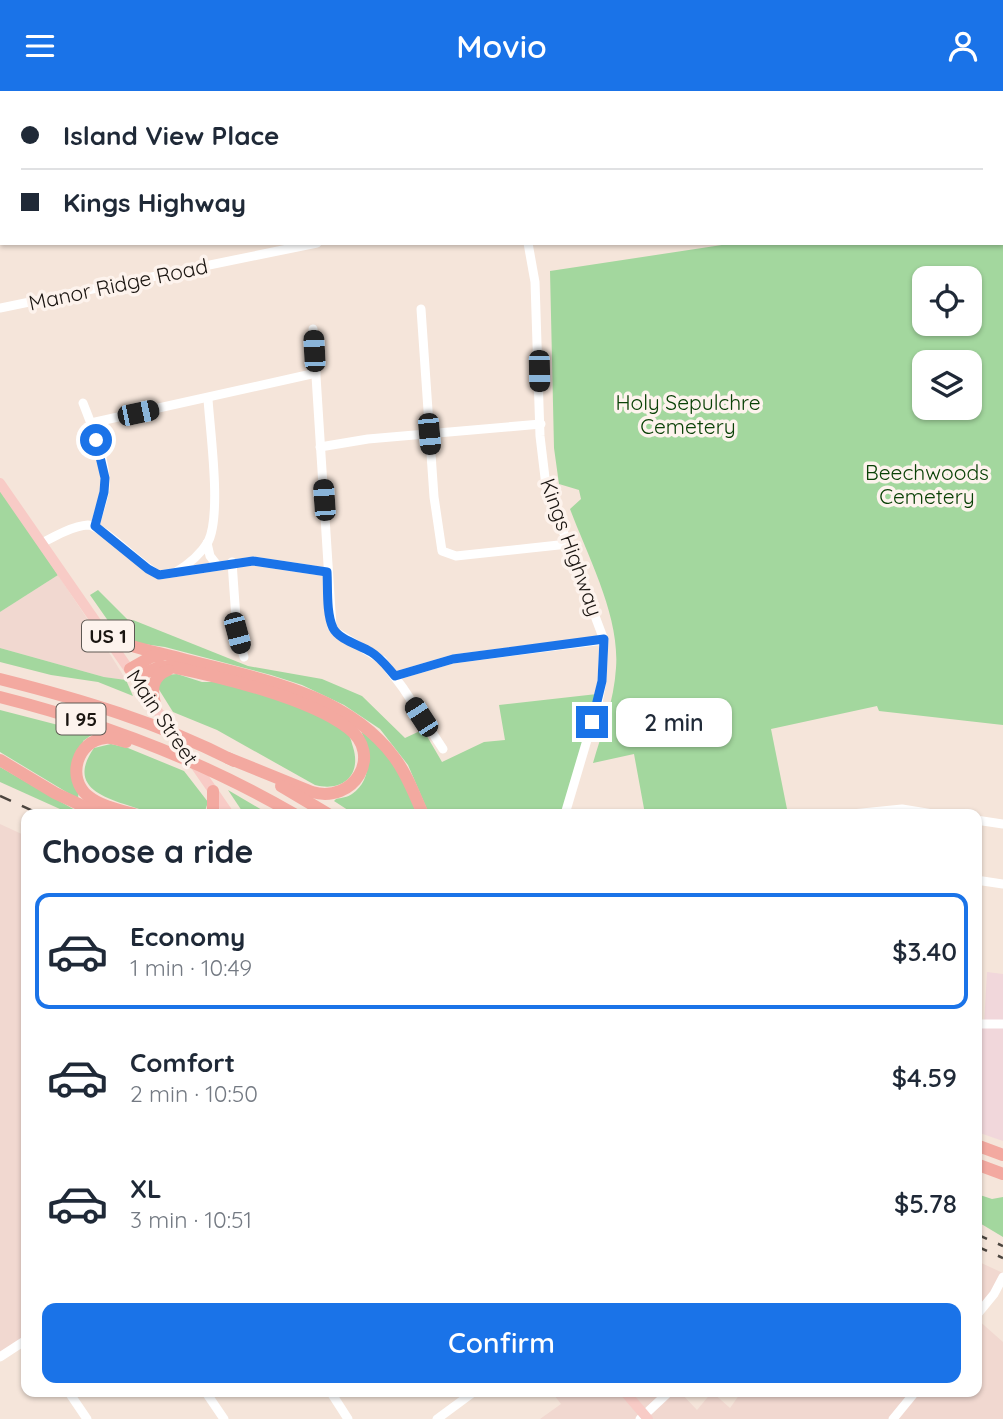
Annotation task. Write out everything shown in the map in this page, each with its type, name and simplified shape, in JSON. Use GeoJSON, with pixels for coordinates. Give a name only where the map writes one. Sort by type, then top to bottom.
{"type":"FeatureCollection","features":[{"type":"Feature","properties":{"kind":"highway"},"geometry":{"type":"LineString","coordinates":[[104,631],[126,644],[289,688],[324,702],[353,718],[394,757],[407,777],[421,809]]}},
{"type":"Feature","properties":{"kind":"highway"},"geometry":{"type":"LineString","coordinates":[[132,673],[154,656],[172,656]]}},
{"type":"Feature","properties":{"kind":"highway"},"geometry":{"type":"LineString","coordinates":[[132,673],[159,667],[181,669],[278,695],[319,711],[352,731],[361,745],[363,756],[361,771],[353,783],[339,792],[326,795],[312,792],[228,758]]}},
{"type":"Feature","properties":{"kind":"highway"},"geometry":{"type":"LineString","coordinates":[[156,707],[153,688],[156,678],[167,670],[181,669]]}},
{"type":"Feature","properties":{"kind":"highway","name":"I 95"},"geometry":{"type":"LineString","coordinates":[[0,679],[150,724],[228,758],[319,809]]}},
{"type":"Feature","properties":{"kind":"highway","name":"I 95"},"geometry":{"type":"LineString","coordinates":[[0,697],[101,725],[165,749],[219,773],[285,809]]}},
{"type":"Feature","properties":{"kind":"highway"},"geometry":{"type":"LineString","coordinates":[[117,809],[89,797],[77,780],[78,760],[90,743],[107,737],[138,746],[165,749]]}},
{"type":"Feature","properties":{"kind":"highway"},"geometry":{"type":"LineString","coordinates":[[0,760],[89,809]]}},
{"type":"Feature","properties":{"kind":"highway"},"geometry":{"type":"LineString","coordinates":[[213,791],[213,809]]}},
{"type":"Feature","properties":{"kind":"highway"},"geometry":{"type":"LineString","coordinates":[[982,1147],[1003,1156]]}},
{"type":"Feature","properties":{"kind":"highway"},"geometry":{"type":"LineString","coordinates":[[982,1166],[1003,1174]]}},
{"type":"Feature","properties":{"kind":"main road","name":"Main Street"},"geometry":{"type":"LineString","coordinates":[[0,483],[226,809]]}},
{"type":"Feature","properties":{"kind":"main road"},"geometry":{"type":"LineString","coordinates":[[628,1397],[644,1418]]}},
{"type":"Feature","properties":{"kind":"street","name":"Manor Ridge Road"},"geometry":{"type":"LineString","coordinates":[[0,308],[307,245]]}},
{"type":"Feature","properties":{"kind":"street","name":"Kings Highway"},"geometry":{"type":"LineString","coordinates":[[528,245],[534,275],[540,436],[546,487],[604,639],[598,703],[566,809]]}},
{"type":"Feature","properties":{"kind":"street"},"geometry":{"type":"LineString","coordinates":[[421,309],[435,508],[442,551],[456,556],[568,544]]}},
{"type":"Feature","properties":{"kind":"street"},"geometry":{"type":"LineString","coordinates":[[313,329],[332,627],[382,660],[443,749]]}},
{"type":"Feature","properties":{"kind":"street"},"geometry":{"type":"LineString","coordinates":[[91,423],[316,373]]}},
{"type":"Feature","properties":{"kind":"street"},"geometry":{"type":"LineString","coordinates":[[171,574],[191,562],[207,543],[212,532],[214,504],[208,398]]}},
{"type":"Feature","properties":{"kind":"street"},"geometry":{"type":"LineString","coordinates":[[83,404],[91,423],[105,478],[95,526]]}},
{"type":"Feature","properties":{"kind":"street"},"geometry":{"type":"LineString","coordinates":[[320,447],[541,424]]}},
{"type":"Feature","properties":{"kind":"street"},"geometry":{"type":"LineString","coordinates":[[42,543],[82,526],[95,526],[159,575],[232,562],[253,561],[327,572]]}},
{"type":"Feature","properties":{"kind":"street"},"geometry":{"type":"LineString","coordinates":[[207,543],[209,556],[217,565]]}},
{"type":"Feature","properties":{"kind":"street"},"geometry":{"type":"LineString","coordinates":[[232,562],[237,633],[244,657]]}},
{"type":"Feature","properties":{"kind":"street"},"geometry":{"type":"LineString","coordinates":[[395,676],[453,659],[604,639]]}},
{"type":"Feature","properties":{"kind":"street"},"geometry":{"type":"LineString","coordinates":[[982,821],[1003,824]]}},
{"type":"Feature","properties":{"kind":"street"},"geometry":{"type":"LineString","coordinates":[[982,881],[1003,884]]}},
{"type":"Feature","properties":{"kind":"street"},"geometry":{"type":"LineString","coordinates":[[982,1024],[1003,1024]]}},
{"type":"Feature","properties":{"kind":"street"},"geometry":{"type":"LineString","coordinates":[[982,1309],[994,1294],[1003,1276]]}},
{"type":"Feature","properties":{"kind":"street"},"geometry":{"type":"LineString","coordinates":[[0,1357],[21,1343]]}},
{"type":"Feature","properties":{"kind":"street"},"geometry":{"type":"LineString","coordinates":[[72,1397],[88,1419]]}},
{"type":"Feature","properties":{"kind":"street"},"geometry":{"type":"LineString","coordinates":[[209,1397],[224,1419]]}},
{"type":"Feature","properties":{"kind":"street"},"geometry":{"type":"LineString","coordinates":[[334,1397],[348,1419]]}},
{"type":"Feature","properties":{"kind":"street"},"geometry":{"type":"LineString","coordinates":[[437,1419],[467,1397]]}},
{"type":"Feature","properties":{"kind":"street"},"geometry":{"type":"LineString","coordinates":[[644,1418],[664,1397]]}},
{"type":"Feature","properties":{"kind":"street"},"geometry":{"type":"LineString","coordinates":[[893,1419],[911,1397]]}},
{"type":"Feature","properties":{"kind":"shaded area"},"geometry":{"type":"Polygon","coordinates":[[[58,575],[126,680],[104,677],[0,648],[0,612],[58,575]]]}},
{"type":"Feature","properties":{"kind":"shaded area"},"geometry":{"type":"Polygon","coordinates":[[[0,824],[21,834],[21,1340],[0,1355],[0,824]]]}},
{"type":"Feature","properties":{"kind":"shaded area"},"geometry":{"type":"Polygon","coordinates":[[[987,972],[1003,974],[1003,1141],[982,1134],[987,972]]]}},
{"type":"Feature","properties":{"kind":"shaded area"},"geometry":{"type":"Polygon","coordinates":[[[982,1263],[1003,1273],[982,1310],[982,1263]]]}},
{"type":"Feature","properties":{"kind":"shaded area"},"geometry":{"type":"Polygon","coordinates":[[[982,1323],[1003,1342],[1003,1419],[540,1419],[561,1404],[556,1397],[685,1397],[697,1410],[708,1397],[718,1397],[730,1408],[738,1397],[982,1397],[982,1323]]]}},
{"type":"Feature","properties":{"kind":"green space","name":"Holy Sepulchre Cemetery"},"geometry":{"type":"Polygon","coordinates":[[[722,245],[1003,245],[1003,725],[879,711],[877,706],[771,729],[787,809],[644,809],[634,754],[593,763],[613,692],[616,648],[608,607],[570,509],[581,499],[579,490],[559,484],[554,448],[550,271],[722,245]]]}},
{"type":"Feature","properties":{"kind":"green space"},"geometry":{"type":"Polygon","coordinates":[[[0,487],[58,575],[0,612],[0,487]]]}},
{"type":"Feature","properties":{"kind":"green space"},"geometry":{"type":"Polygon","coordinates":[[[98,590],[129,621],[133,620],[248,666],[322,679],[362,696],[405,738],[424,731],[442,762],[484,742],[505,740],[499,705],[597,694],[565,809],[427,809],[408,765],[380,729],[344,705],[302,685],[271,675],[165,647],[129,642],[118,635],[90,595],[98,590]]]}},
{"type":"Feature","properties":{"kind":"green space"},"geometry":{"type":"Polygon","coordinates":[[[0,648],[104,677],[126,680],[133,696],[98,682],[51,675],[0,662],[0,648]]]}},
{"type":"Feature","properties":{"kind":"green space"},"geometry":{"type":"Polygon","coordinates":[[[177,674],[284,701],[317,714],[348,734],[351,739],[355,757],[352,774],[341,784],[325,787],[315,785],[217,730],[173,712],[158,688],[160,680],[166,675],[177,674]]]}},
{"type":"Feature","properties":{"kind":"green space"},"geometry":{"type":"Polygon","coordinates":[[[0,710],[93,734],[83,741],[78,799],[0,752],[0,710]]]}},
{"type":"Feature","properties":{"kind":"green space"},"geometry":{"type":"Polygon","coordinates":[[[361,731],[390,759],[417,809],[346,809],[334,801],[352,794],[364,781],[368,764],[361,731]]]}},
{"type":"Feature","properties":{"kind":"green space"},"geometry":{"type":"Polygon","coordinates":[[[111,744],[128,748],[184,771],[208,802],[206,809],[142,809],[103,796],[89,785],[85,778],[87,759],[94,748],[111,744]]]}},
{"type":"Feature","properties":{"kind":"green space"},"geometry":{"type":"Polygon","coordinates":[[[0,767],[73,809],[60,809],[0,782],[0,767]]]}},
{"type":"Feature","properties":{"kind":"green space"},"geometry":{"type":"Polygon","coordinates":[[[228,790],[260,809],[241,809],[228,790]]]}},
{"type":"Feature","properties":{"kind":"green space"},"geometry":{"type":"Polygon","coordinates":[[[982,1196],[992,1199],[1003,1197],[1003,1237],[982,1224],[982,1196]]]}},
{"type":"Feature","properties":{"kind":"railway"},"geometry":{"type":"LineString","coordinates":[[0,796],[29,809]]}},
{"type":"Feature","properties":{"kind":"railway"},"geometry":{"type":"LineString","coordinates":[[982,1237],[1003,1246]]}},
{"type":"Feature","properties":{"kind":"railway"},"geometry":{"type":"LineString","coordinates":[[982,1249],[1003,1258]]}},
{"type":"Feature","properties":{"kind":"route"},"geometry":{"type":"LineString","coordinates":[[96,440],[105,478],[95,526],[148,569],[159,575],[232,562],[253,561],[327,572],[332,627],[382,660],[395,676],[453,659],[604,639],[602,681],[592,722]]}},
{"type":"Feature","properties":{"kind":"park label","name":"Beechwoods Cemetery"},"geometry":{"type":"Point","coordinates":[927,484]}}]}
